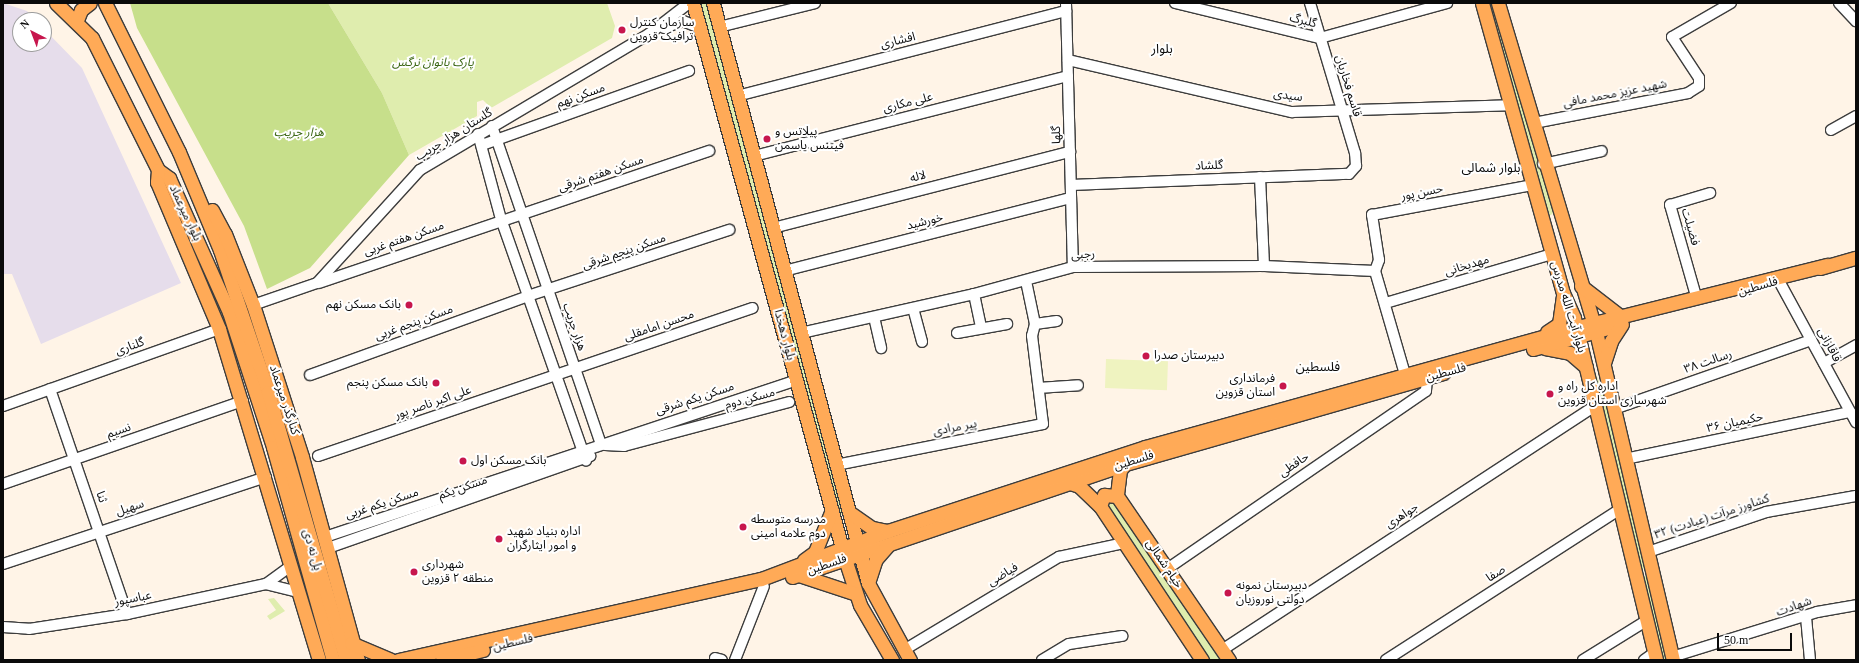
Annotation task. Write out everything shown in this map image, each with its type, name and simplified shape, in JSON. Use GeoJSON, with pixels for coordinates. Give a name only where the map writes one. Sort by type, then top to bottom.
{"type":"FeatureCollection","features":[{"type":"Feature","properties":{"kind":"main road","name":"بلوار میرعماد"},"geometry":{"type":"LineString","coordinates":[[56,3],[77,20],[92,38],[158,170],[169,178],[229,312],[277,443]]}},
{"type":"Feature","properties":{"kind":"main road"},"geometry":{"type":"LineString","coordinates":[[77,20],[81,10],[90,3]]}},
{"type":"Feature","properties":{"kind":"main road","name":"بلوار میرعماد"},"geometry":{"type":"LineString","coordinates":[[105,3],[179,152],[236,293],[277,443]]}},
{"type":"Feature","properties":{"kind":"main road","name":"بلوار دهخدا"},"geometry":{"type":"LineString","coordinates":[[693,3],[856,594],[892,660]]}},
{"type":"Feature","properties":{"kind":"main road","name":"بلوار دهخدا"},"geometry":{"type":"LineString","coordinates":[[713,3],[868,583],[907,655]]}},
{"type":"Feature","properties":{"kind":"main road","name":"بلوار آیت الله مدرس"},"geometry":{"type":"LineString","coordinates":[[1482,3],[1545,224],[1563,293],[1604,363],[1625,459],[1673,659]]}},
{"type":"Feature","properties":{"kind":"main road","name":"بلوار آیت الله مدرس"},"geometry":{"type":"LineString","coordinates":[[1498,3],[1534,123],[1544,167],[1581,286],[1586,332],[1586,367],[1634,567],[1646,621],[1651,658]]}},
{"type":"Feature","properties":{"kind":"main road","name":"کنارگذر میرعماد"},"geometry":{"type":"LineString","coordinates":[[179,152],[225,234],[253,305],[326,542],[351,642],[358,660]]}},
{"type":"Feature","properties":{"kind":"main road"},"geometry":{"type":"LineString","coordinates":[[1532,180],[1546,214],[1551,215],[1554,212],[1544,167]]}},
{"type":"Feature","properties":{"kind":"main road"},"geometry":{"type":"LineString","coordinates":[[158,170],[157,182],[219,329],[243,401],[298,592],[319,659]]}},
{"type":"Feature","properties":{"kind":"main road"},"geometry":{"type":"LineString","coordinates":[[1545,224],[1571,271],[1586,332],[1618,428]]}},
{"type":"Feature","properties":{"kind":"main road","name":"فلسطین"},"geometry":{"type":"LineString","coordinates":[[442,660],[762,582],[1146,447],[1405,374],[1586,332],[1696,296],[1856,258]]}},
{"type":"Feature","properties":{"kind":"main road","name":"فلسطین"},"geometry":{"type":"LineString","coordinates":[[1621,320],[1779,281],[1827,265]]}},
{"type":"Feature","properties":{"kind":"main road"},"geometry":{"type":"LineString","coordinates":[[1581,286],[1621,320],[1611,341],[1604,363]]}},
{"type":"Feature","properties":{"kind":"main road"},"geometry":{"type":"LineString","coordinates":[[1537,343],[1559,324],[1563,293]]}},
{"type":"Feature","properties":{"kind":"main road"},"geometry":{"type":"LineString","coordinates":[[1537,343],[1570,353],[1586,367]]}},
{"type":"Feature","properties":{"kind":"main road","name":"فلسطین"},"geometry":{"type":"LineString","coordinates":[[891,536],[1125,464],[1427,378],[1537,343]]}},
{"type":"Feature","properties":{"kind":"main road","name":"پل نه دی"},"geometry":{"type":"LineString","coordinates":[[277,443],[333,660]]}},
{"type":"Feature","properties":{"kind":"main road","name":"پل نه دی"},"geometry":{"type":"LineString","coordinates":[[277,443],[346,660]]}},
{"type":"Feature","properties":{"kind":"main road"},"geometry":{"type":"LineString","coordinates":[[1100,506],[1104,495],[1117,496],[1120,470],[1125,464]]}},
{"type":"Feature","properties":{"kind":"main road","name":"خیام شمالی"},"geometry":{"type":"LineString","coordinates":[[1067,482],[1078,486],[1100,506],[1202,660]]}},
{"type":"Feature","properties":{"kind":"main road","name":"خیام شمالی"},"geometry":{"type":"LineString","coordinates":[[1117,496],[1226,655]]}},
{"type":"Feature","properties":{"kind":"main road"},"geometry":{"type":"LineString","coordinates":[[832,510],[814,552],[798,570],[856,594]]}},
{"type":"Feature","properties":{"kind":"main road"},"geometry":{"type":"LineString","coordinates":[[849,512],[872,528],[891,536],[878,555],[868,583]]}},
{"type":"Feature","properties":{"kind":"main road"},"geometry":{"type":"LineString","coordinates":[[1634,567],[1652,571]]}},
{"type":"Feature","properties":{"kind":"main road"},"geometry":{"type":"LineString","coordinates":[[1636,580],[1652,571]]}},
{"type":"Feature","properties":{"kind":"main road","name":"فلسطین"},"geometry":{"type":"LineString","coordinates":[[398,660],[762,582]]}},
{"type":"Feature","properties":{"kind":"main road"},"geometry":{"type":"LineString","coordinates":[[346,660],[351,642],[391,660]]}},
{"type":"Feature","properties":{"kind":"street"},"geometry":{"type":"LineString","coordinates":[[650,34],[688,3]]}},
{"type":"Feature","properties":{"kind":"street"},"geometry":{"type":"LineString","coordinates":[[719,27],[815,3]]}},
{"type":"Feature","properties":{"kind":"street","name":"گلبرگ"},"geometry":{"type":"LineString","coordinates":[[1175,3],[1320,38],[1447,3]]}},
{"type":"Feature","properties":{"kind":"street","name":"قاسم فخاریان"},"geometry":{"type":"LineString","coordinates":[[1310,3],[1355,153],[1356,166],[1349,174]]}},
{"type":"Feature","properties":{"kind":"street","name":"شهید عزیز محمد مافی"},"geometry":{"type":"LineString","coordinates":[[1534,123],[1688,93],[1699,86],[1699,78],[1672,37],[1731,3]]}},
{"type":"Feature","properties":{"kind":"street"},"geometry":{"type":"LineString","coordinates":[[1839,3],[1856,22]]}},
{"type":"Feature","properties":{"kind":"street","name":"گلها"},"geometry":{"type":"LineString","coordinates":[[1066,7],[1073,267]]}},
{"type":"Feature","properties":{"kind":"street","name":"افشاری"},"geometry":{"type":"LineString","coordinates":[[737,96],[1066,7]]}},
{"type":"Feature","properties":{"kind":"street"},"geometry":{"type":"LineString","coordinates":[[650,34],[683,21],[700,28]]}},
{"type":"Feature","properties":{"kind":"street","name":"گلستان هزار جریب"},"geometry":{"type":"LineString","coordinates":[[253,305],[317,283],[420,170],[478,134],[650,34]]}},
{"type":"Feature","properties":{"kind":"street","name":"سیدی"},"geometry":{"type":"LineString","coordinates":[[1068,60],[1292,112],[1342,112],[1510,105]]}},
{"type":"Feature","properties":{"kind":"street","name":"مسکن نهم"},"geometry":{"type":"LineString","coordinates":[[482,144],[689,71]]}},
{"type":"Feature","properties":{"kind":"street","name":"علی مکاری"},"geometry":{"type":"LineString","coordinates":[[754,156],[1068,76]]}},
{"type":"Feature","properties":{"kind":"street"},"geometry":{"type":"LineString","coordinates":[[1831,130],[1856,116]]}},
{"type":"Feature","properties":{"kind":"street","name":"هزار جریب"},"geometry":{"type":"LineString","coordinates":[[492,126],[601,444]]}},
{"type":"Feature","properties":{"kind":"street"},"geometry":{"type":"LineString","coordinates":[[478,134],[482,144],[501,219],[586,460]]}},
{"type":"Feature","properties":{"kind":"street","name":"مسکن هفتم شرقی"},"geometry":{"type":"LineString","coordinates":[[501,219],[522,214],[709,151]]}},
{"type":"Feature","properties":{"kind":"street"},"geometry":{"type":"LineString","coordinates":[[1544,167],[1602,151]]}},
{"type":"Feature","properties":{"kind":"street","name":"لاله"},"geometry":{"type":"LineString","coordinates":[[773,228],[1070,152]]}},
{"type":"Feature","properties":{"kind":"street","name":"گلشاد"},"geometry":{"type":"LineString","coordinates":[[1071,185],[1349,174]]}},
{"type":"Feature","properties":{"kind":"street"},"geometry":{"type":"LineString","coordinates":[[1260,177],[1264,266]]}},
{"type":"Feature","properties":{"kind":"street","name":"حسن پور"},"geometry":{"type":"LineString","coordinates":[[1374,271],[1379,260],[1372,216],[1532,180]]}},
{"type":"Feature","properties":{"kind":"street","name":"فضیلت"},"geometry":{"type":"LineString","coordinates":[[1696,296],[1670,205],[1710,193]]}},
{"type":"Feature","properties":{"kind":"street","name":"خورشید"},"geometry":{"type":"LineString","coordinates":[[784,271],[1072,198]]}},
{"type":"Feature","properties":{"kind":"street","name":"مسکن هفتم غربی"},"geometry":{"type":"LineString","coordinates":[[317,283],[501,219]]}},
{"type":"Feature","properties":{"kind":"street","name":"مسکن پنجم شرقی"},"geometry":{"type":"LineString","coordinates":[[528,296],[549,291],[729,230]]}},
{"type":"Feature","properties":{"kind":"street","name":"مهدیخانی"},"geometry":{"type":"LineString","coordinates":[[1389,302],[1552,254]]}},
{"type":"Feature","properties":{"kind":"street","name":"رجبی"},"geometry":{"type":"LineString","coordinates":[[801,333],[974,294],[1073,267],[1264,266],[1374,271]]}},
{"type":"Feature","properties":{"kind":"street"},"geometry":{"type":"LineString","coordinates":[[1374,271],[1405,374]]}},
{"type":"Feature","properties":{"kind":"street"},"geometry":{"type":"LineString","coordinates":[[1026,281],[1035,324],[1032,336],[1039,388],[1078,385]]}},
{"type":"Feature","properties":{"kind":"street","name":"قاقازانی"},"geometry":{"type":"LineString","coordinates":[[1779,281],[1856,422]]}},
{"type":"Feature","properties":{"kind":"street"},"geometry":{"type":"LineString","coordinates":[[974,294],[981,328]]}},
{"type":"Feature","properties":{"kind":"street","name":"مسکن پنجم غربی"},"geometry":{"type":"LineString","coordinates":[[310,375],[528,296]]}},
{"type":"Feature","properties":{"kind":"street","name":"محسن امامقلی"},"geometry":{"type":"LineString","coordinates":[[556,375],[575,370],[752,308]]}},
{"type":"Feature","properties":{"kind":"street"},"geometry":{"type":"LineString","coordinates":[[913,308],[922,342]]}},
{"type":"Feature","properties":{"kind":"street"},"geometry":{"type":"LineString","coordinates":[[874,317],[881,348]]}},
{"type":"Feature","properties":{"kind":"street"},"geometry":{"type":"LineString","coordinates":[[1035,324],[1057,321]]}},
{"type":"Feature","properties":{"kind":"street"},"geometry":{"type":"LineString","coordinates":[[957,333],[1006,324]]}},
{"type":"Feature","properties":{"kind":"street","name":"گلناری"},"geometry":{"type":"LineString","coordinates":[[3,406],[219,329]]}},
{"type":"Feature","properties":{"kind":"street","name":"۳۸ رسالت"},"geometry":{"type":"LineString","coordinates":[[1614,409],[1811,340]]}},
{"type":"Feature","properties":{"kind":"street"},"geometry":{"type":"LineString","coordinates":[[1824,363],[1856,345]]}},
{"type":"Feature","properties":{"kind":"street","name":"علی اکبر ناصر پور"},"geometry":{"type":"LineString","coordinates":[[318,456],[556,375]]}},
{"type":"Feature","properties":{"kind":"street","name":"حافظی"},"geometry":{"type":"LineString","coordinates":[[1167,569],[1426,391],[1427,378]]}},
{"type":"Feature","properties":{"kind":"street","name":"مسکن یکم شرقی"},"geometry":{"type":"LineString","coordinates":[[582,449],[796,380]]}},
{"type":"Feature","properties":{"kind":"street","name":"پیر مرادی"},"geometry":{"type":"LineString","coordinates":[[836,465],[1043,424],[1039,388]]}},
{"type":"Feature","properties":{"kind":"street","name":"ثنا"},"geometry":{"type":"LineString","coordinates":[[50,389],[127,614]]}},
{"type":"Feature","properties":{"kind":"street","name":"نسیم"},"geometry":{"type":"LineString","coordinates":[[3,484],[75,461],[243,401]]}},
{"type":"Feature","properties":{"kind":"street","name":"مسکن دوم"},"geometry":{"type":"LineString","coordinates":[[601,444],[624,446],[788,402]]}},
{"type":"Feature","properties":{"kind":"street","name":"جواهری"},"geometry":{"type":"LineString","coordinates":[[1226,655],[1596,405]]}},
{"type":"Feature","properties":{"kind":"street","name":"۳۶ حکیمیان"},"geometry":{"type":"LineString","coordinates":[[1625,459],[1850,412]]}},
{"type":"Feature","properties":{"kind":"street","name":"مسکن یکم"},"geometry":{"type":"LineString","coordinates":[[326,542],[378,531],[586,460],[601,444]]}},
{"type":"Feature","properties":{"kind":"street","name":"مسکن یکم غربی"},"geometry":{"type":"LineString","coordinates":[[326,542],[374,521],[582,449]]}},
{"type":"Feature","properties":{"kind":"street","name":"سهیل"},"geometry":{"type":"LineString","coordinates":[[3,564],[266,477]]}},
{"type":"Feature","properties":{"kind":"street","name":"۳۲ کشاورز مرآت (عبادت)"},"geometry":{"type":"LineString","coordinates":[[1648,552],[1766,512],[1856,496]]}},
{"type":"Feature","properties":{"kind":"street","name":"صفا"},"geometry":{"type":"LineString","coordinates":[[1386,660],[1620,509]]}},
{"type":"Feature","properties":{"kind":"street"},"geometry":{"type":"LineString","coordinates":[[374,521],[378,531]]}},
{"type":"Feature","properties":{"kind":"street","name":"فیاضی"},"geometry":{"type":"LineString","coordinates":[[907,655],[1059,557],[1124,543]]}},
{"type":"Feature","properties":{"kind":"street"},"geometry":{"type":"LineString","coordinates":[[266,584],[291,566]]}},
{"type":"Feature","properties":{"kind":"street"},"geometry":{"type":"LineString","coordinates":[[735,660],[762,582]]}},
{"type":"Feature","properties":{"kind":"street"},"geometry":{"type":"LineString","coordinates":[[266,584],[298,592]]}},
{"type":"Feature","properties":{"kind":"street","name":"عباسپور"},"geometry":{"type":"LineString","coordinates":[[3,627],[29,629],[127,614],[266,584]]}},
{"type":"Feature","properties":{"kind":"street","name":"شهادت"},"geometry":{"type":"LineString","coordinates":[[1673,659],[1806,616],[1856,605]]}},
{"type":"Feature","properties":{"kind":"street"},"geometry":{"type":"LineString","coordinates":[[1806,616],[1810,660]]}},
{"type":"Feature","properties":{"kind":"street"},"geometry":{"type":"LineString","coordinates":[[1583,660],[1646,621]]}},
{"type":"Feature","properties":{"kind":"street"},"geometry":{"type":"LineString","coordinates":[[1042,660],[1069,644],[1122,636]]}},
{"type":"Feature","properties":{"kind":"shaded area"},"geometry":{"type":"Polygon","coordinates":[[[3,3],[28,12],[12,12],[12,52],[52,52],[52,37],[82,68],[181,283],[41,344],[12,274],[3,274],[3,3]]]}},
{"type":"Feature","properties":{"kind":"green space","name":"هزار جریب"},"geometry":{"type":"Polygon","coordinates":[[[130,3],[328,3],[382,93],[409,155],[310,268],[267,289],[244,226],[137,28],[130,3]]]}},
{"type":"Feature","properties":{"kind":"green space","name":"پارک بانوان نرگس"},"geometry":{"type":"Polygon","coordinates":[[[328,3],[607,3],[615,26],[612,38],[491,108],[483,100],[477,102],[477,116],[409,155],[382,93],[328,3]]]}},
{"type":"Feature","properties":{"kind":"green space"},"geometry":{"type":"Polygon","coordinates":[[[693,3],[713,3],[845,512],[841,515],[838,514],[693,3]]]}},
{"type":"Feature","properties":{"kind":"green space"},"geometry":{"type":"Polygon","coordinates":[[[1482,3],[1498,3],[1554,212],[1551,215],[1547,215],[1482,3]]]}},
{"type":"Feature","properties":{"kind":"green space"},"geometry":{"type":"Polygon","coordinates":[[[1106,359],[1168,361],[1167,390],[1105,388],[1106,359]]]}},
{"type":"Feature","properties":{"kind":"green space"},"geometry":{"type":"Polygon","coordinates":[[[1593,367],[1618,428],[1651,565],[1643,569],[1634,567],[1593,367]]]}},
{"type":"Feature","properties":{"kind":"green space"},"geometry":{"type":"Polygon","coordinates":[[[1109,493],[1229,660],[1202,660],[1099,500],[1109,493]]]}},
{"type":"Feature","properties":{"kind":"green space"},"geometry":{"type":"Polygon","coordinates":[[[1645,576],[1654,577],[1673,660],[1656,660],[1637,580],[1645,576]]]}},
{"type":"Feature","properties":{"kind":"green space"},"geometry":{"type":"Polygon","coordinates":[[[274,598],[285,611],[270,620],[267,616],[276,610],[268,599],[274,598]]]}},
{"type":"Feature","properties":{"kind":"place","name":"سازمان کنترل ترافیک قزوین"},"geometry":{"type":"Point","coordinates":[622,30]}},
{"type":"Feature","properties":{"kind":"place","name":"پیلاتس و فیتنس یاسمن"},"geometry":{"type":"Point","coordinates":[767,139]}},
{"type":"Feature","properties":{"kind":"place","name":"بانک مسکن نهم"},"geometry":{"type":"Point","coordinates":[409,305]}},
{"type":"Feature","properties":{"kind":"place","name":"دبیرستان صدرا"},"geometry":{"type":"Point","coordinates":[1146,356]}},
{"type":"Feature","properties":{"kind":"place","name":"بانک مسکن پنجم"},"geometry":{"type":"Point","coordinates":[436,383]}},
{"type":"Feature","properties":{"kind":"place","name":"فرمانداری استان قزوین"},"geometry":{"type":"Point","coordinates":[1283,386]}},
{"type":"Feature","properties":{"kind":"place","name":"اداره کل راه و شهرسازی استان قزوین"},"geometry":{"type":"Point","coordinates":[1550,394]}},
{"type":"Feature","properties":{"kind":"place","name":"بانک مسکن اول"},"geometry":{"type":"Point","coordinates":[463,461]}},
{"type":"Feature","properties":{"kind":"place","name":"مدرسه متوسطه دوم علامه امینی"},"geometry":{"type":"Point","coordinates":[743,527]}},
{"type":"Feature","properties":{"kind":"place","name":"اداره بنیاد شهید و امور ایثارگران"},"geometry":{"type":"Point","coordinates":[499,539]}},
{"type":"Feature","properties":{"kind":"place","name":"شهرداری منطقه ۲ قزوین"},"geometry":{"type":"Point","coordinates":[414,572]}},
{"type":"Feature","properties":{"kind":"place","name":"دبیرستان نمونه دولتی نوروزیان"},"geometry":{"type":"Point","coordinates":[1228,593]}},
{"type":"Feature","properties":{"kind":"district","name":"بلوار"},"geometry":{"type":"Point","coordinates":[1162,49]}},
{"type":"Feature","properties":{"kind":"district","name":"بلوار شمالی"},"geometry":{"type":"Point","coordinates":[1491,168]}},
{"type":"Feature","properties":{"kind":"district","name":"فلسطین"},"geometry":{"type":"Point","coordinates":[1318,367]}}]}
